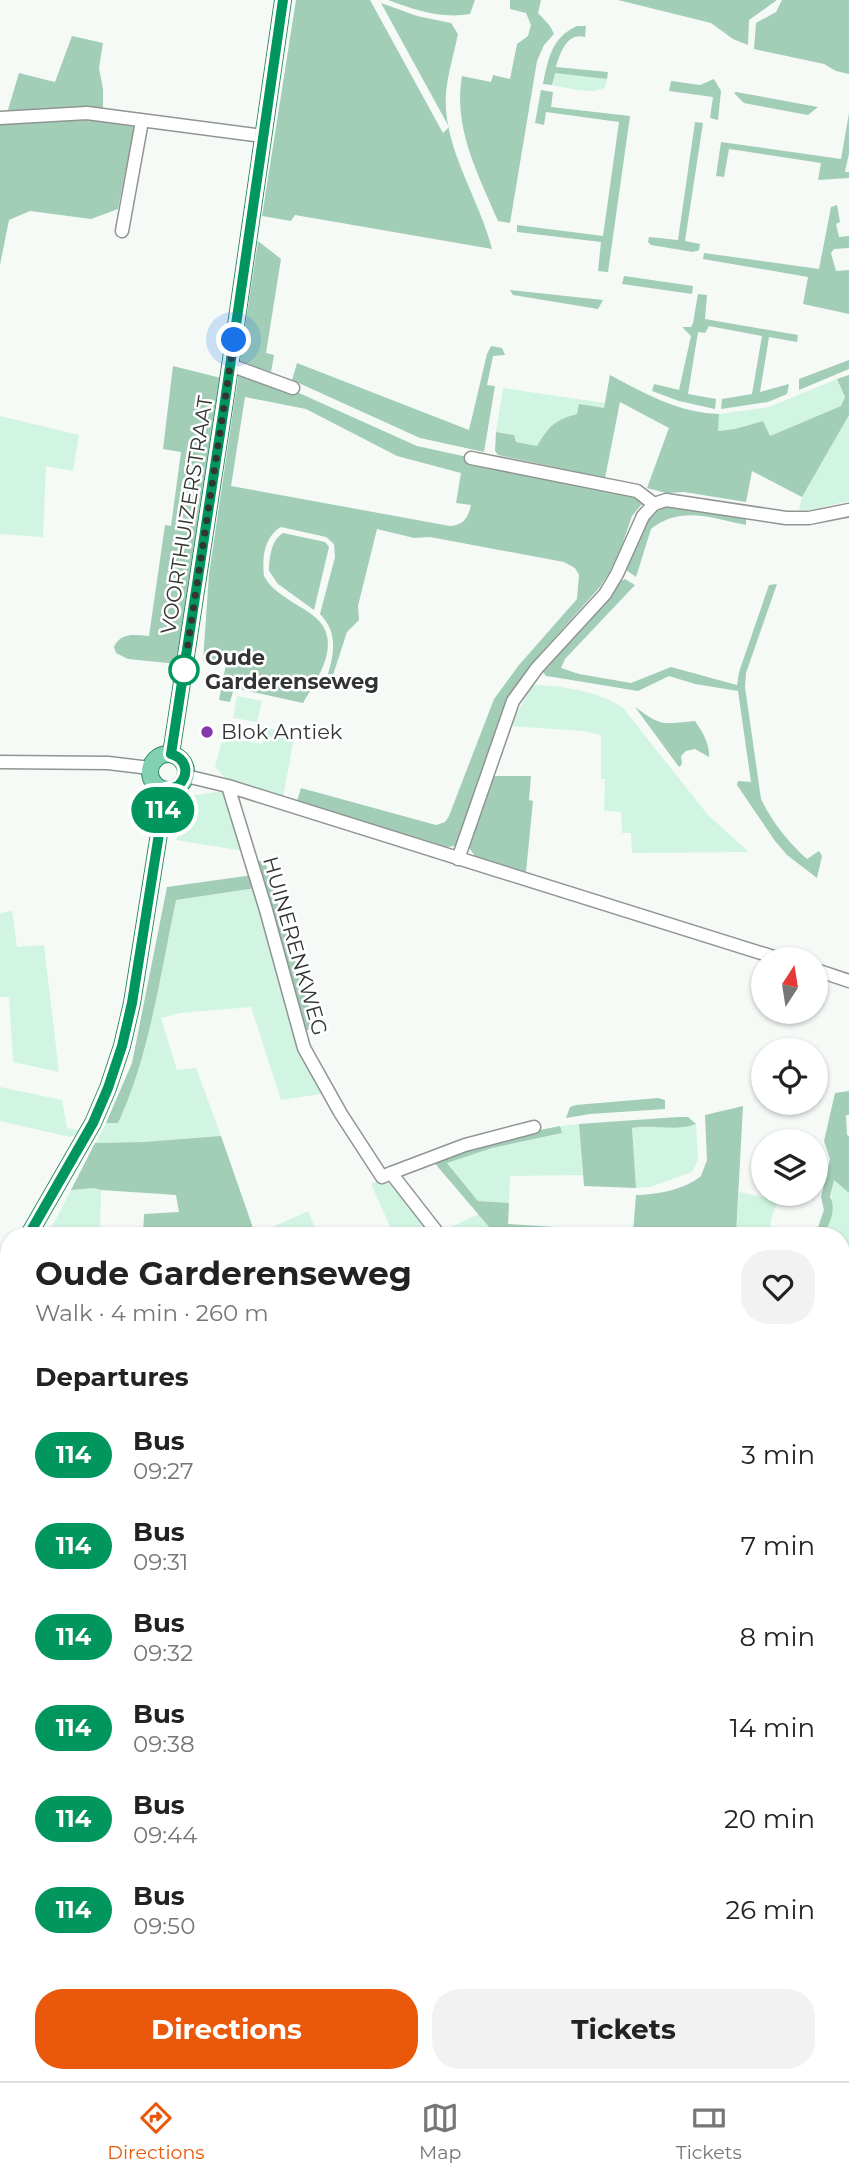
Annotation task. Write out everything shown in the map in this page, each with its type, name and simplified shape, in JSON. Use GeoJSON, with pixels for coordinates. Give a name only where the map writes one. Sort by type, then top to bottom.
{"type":"FeatureCollection","features":[{"type":"Feature","properties":{"kind":"main road","name":"VOORTHUIZERSTRAAT"},"geometry":{"type":"LineString","coordinates":[[171,754],[283,0]]}},
{"type":"Feature","properties":{"kind":"main road"},"geometry":{"type":"LineString","coordinates":[[171,754],[181,759],[186,776],[178,786],[166,790],[158,787],[152,780],[150,768],[156,758],[171,754]]}},
{"type":"Feature","properties":{"kind":"main road"},"geometry":{"type":"LineString","coordinates":[[33,1227],[93,1123],[122,1046],[132,1003],[166,790]]}},
{"type":"Feature","properties":{"kind":"street"},"geometry":{"type":"LineString","coordinates":[[0,118],[87,113],[263,136]]}},
{"type":"Feature","properties":{"kind":"street"},"geometry":{"type":"LineString","coordinates":[[122,231],[142,121]]}},
{"type":"Feature","properties":{"kind":"street"},"geometry":{"type":"LineString","coordinates":[[230,365],[293,388]]}},
{"type":"Feature","properties":{"kind":"street"},"geometry":{"type":"LineString","coordinates":[[471,458],[637,491],[654,504]]}},
{"type":"Feature","properties":{"kind":"street"},"geometry":{"type":"LineString","coordinates":[[458,859],[513,701],[537,668],[605,594],[617,574],[636,527],[654,504],[666,499],[679,500],[786,518],[809,518],[849,510]]}},
{"type":"Feature","properties":{"kind":"street"},"geometry":{"type":"LineString","coordinates":[[0,762],[108,763],[150,768]]}},
{"type":"Feature","properties":{"kind":"street"},"geometry":{"type":"LineString","coordinates":[[186,776],[228,786],[751,950]]}},
{"type":"Feature","properties":{"kind":"street","name":"HUINERENKWEG"},"geometry":{"type":"LineString","coordinates":[[228,786],[304,1048],[341,1114],[382,1177],[391,1173],[433,1227]]}},
{"type":"Feature","properties":{"kind":"street"},"geometry":{"type":"LineString","coordinates":[[828,974],[849,981]]}},
{"type":"Feature","properties":{"kind":"street"},"geometry":{"type":"LineString","coordinates":[[391,1173],[465,1145],[534,1127]]}},
{"type":"Feature","properties":{"kind":"shaded area"},"geometry":{"type":"Polygon","coordinates":[[[296,0],[370,0],[443,133],[449,127],[455,152],[492,249],[295,215],[291,221],[262,216],[296,0]]]}},
{"type":"Feature","properties":{"kind":"shaded area"},"geometry":{"type":"Polygon","coordinates":[[[388,0],[475,0],[470,14],[449,15],[418,10],[388,0]]]}},
{"type":"Feature","properties":{"kind":"shaded area"},"geometry":{"type":"Polygon","coordinates":[[[510,0],[541,0],[538,13],[554,34],[544,45],[537,61],[510,223],[498,221],[475,168],[464,132],[460,95],[462,76],[491,82],[493,75],[510,79],[517,44],[528,36],[531,25],[526,13],[510,9],[510,0]]]}},
{"type":"Feature","properties":{"kind":"shaded area"},"geometry":{"type":"Polygon","coordinates":[[[618,0],[777,0],[749,20],[748,45],[733,39],[711,23],[618,0]]]}},
{"type":"Feature","properties":{"kind":"shaded area"},"geometry":{"type":"Polygon","coordinates":[[[782,0],[849,0],[849,74],[824,64],[754,49],[756,23],[776,12],[782,0]]]}},
{"type":"Feature","properties":{"kind":"shaded area"},"geometry":{"type":"Polygon","coordinates":[[[381,3],[417,16],[451,23],[458,34],[446,93],[449,126],[381,3]]]}},
{"type":"Feature","properties":{"kind":"shaded area"},"geometry":{"type":"Polygon","coordinates":[[[577,26],[586,26],[585,37],[573,38],[565,45],[556,67],[608,72],[607,79],[555,73],[552,85],[543,84],[552,50],[562,36],[577,26]]]}},
{"type":"Feature","properties":{"kind":"shaded area"},"geometry":{"type":"Polygon","coordinates":[[[72,36],[103,43],[99,68],[103,112],[7,113],[19,73],[55,82],[72,36]]]}},
{"type":"Feature","properties":{"kind":"shaded area"},"geometry":{"type":"Polygon","coordinates":[[[555,72],[607,79],[605,87],[600,90],[579,90],[552,85],[555,72]]]}},
{"type":"Feature","properties":{"kind":"shaded area"},"geometry":{"type":"Polygon","coordinates":[[[714,79],[721,91],[718,120],[710,118],[713,97],[669,91],[671,81],[700,85],[714,79]]]}},
{"type":"Feature","properties":{"kind":"shaded area"},"geometry":{"type":"Polygon","coordinates":[[[541,90],[553,92],[551,107],[630,116],[608,272],[598,271],[601,242],[517,232],[517,225],[603,236],[619,122],[546,112],[544,125],[535,123],[541,90]]]}},
{"type":"Feature","properties":{"kind":"shaded area"},"geometry":{"type":"Polygon","coordinates":[[[734,93],[818,107],[808,115],[744,103],[734,93]]]}},
{"type":"Feature","properties":{"kind":"shaded area"},"geometry":{"type":"Polygon","coordinates":[[[849,113],[849,153],[845,172],[849,172],[849,178],[818,180],[821,163],[729,149],[724,177],[716,176],[721,142],[841,159],[849,113]]]}},
{"type":"Feature","properties":{"kind":"shaded area"},"geometry":{"type":"Polygon","coordinates":[[[78,118],[132,123],[134,128],[118,209],[91,219],[30,211],[9,220],[0,265],[0,123],[78,118]]]}},
{"type":"Feature","properties":{"kind":"shaded area"},"geometry":{"type":"Polygon","coordinates":[[[695,122],[703,123],[685,241],[700,244],[699,250],[693,252],[651,245],[648,242],[649,237],[678,240],[695,122]]]}},
{"type":"Feature","properties":{"kind":"shaded area"},"geometry":{"type":"Polygon","coordinates":[[[837,205],[840,222],[836,224],[839,237],[849,236],[849,248],[834,249],[831,253],[836,271],[849,270],[849,314],[803,304],[808,277],[703,259],[704,253],[819,269],[831,207],[837,205]]]}},
{"type":"Feature","properties":{"kind":"shaded area"},"geometry":{"type":"Polygon","coordinates":[[[258,241],[281,259],[266,353],[274,355],[271,372],[240,361],[258,241]]]}},
{"type":"Feature","properties":{"kind":"shaded area"},"geometry":{"type":"Polygon","coordinates":[[[624,276],[693,286],[692,294],[622,284],[624,276]]]}},
{"type":"Feature","properties":{"kind":"shaded area"},"geometry":{"type":"Polygon","coordinates":[[[510,290],[603,300],[598,309],[513,295],[510,290]]]}},
{"type":"Feature","properties":{"kind":"shaded area"},"geometry":{"type":"Polygon","coordinates":[[[698,294],[707,295],[705,319],[798,335],[797,342],[769,337],[760,392],[789,384],[787,394],[768,402],[721,409],[722,399],[752,394],[762,336],[709,326],[705,333],[698,332],[688,394],[716,399],[715,409],[679,401],[652,391],[654,384],[679,390],[691,336],[682,327],[691,327],[693,323],[698,294]]]}},
{"type":"Feature","properties":{"kind":"shaded area"},"geometry":{"type":"Polygon","coordinates":[[[491,346],[502,348],[505,355],[493,356],[487,385],[495,386],[484,452],[420,438],[292,380],[297,363],[469,430],[491,346]]]}},
{"type":"Feature","properties":{"kind":"shaded area"},"geometry":{"type":"Polygon","coordinates":[[[849,360],[849,369],[799,390],[799,379],[849,360]]]}},
{"type":"Feature","properties":{"kind":"shaded area"},"geometry":{"type":"Polygon","coordinates":[[[173,366],[221,378],[178,664],[128,659],[116,653],[114,647],[124,637],[149,636],[165,525],[171,526],[181,452],[163,449],[173,366]]]}},
{"type":"Feature","properties":{"kind":"shaded area"},"geometry":{"type":"Polygon","coordinates":[[[239,371],[299,393],[417,446],[629,492],[645,504],[632,516],[620,551],[599,588],[533,662],[506,701],[455,846],[447,847],[297,801],[301,788],[436,825],[445,822],[494,699],[519,665],[577,599],[579,575],[575,568],[564,562],[430,537],[414,538],[377,529],[358,606],[359,620],[347,632],[333,675],[328,674],[333,650],[332,635],[320,614],[335,557],[334,544],[326,537],[281,527],[271,536],[265,548],[264,576],[276,590],[317,618],[327,636],[328,646],[323,666],[303,703],[234,688],[230,702],[219,700],[226,664],[203,661],[209,574],[239,371]],[[245,397],[231,486],[450,526],[459,524],[467,517],[471,505],[456,503],[461,473],[397,456],[306,409],[245,397]]]}},
{"type":"Feature","properties":{"kind":"shaded area"},"geometry":{"type":"Polygon","coordinates":[[[610,375],[676,406],[719,414],[718,431],[763,421],[770,436],[841,406],[845,397],[837,379],[849,375],[849,415],[802,497],[752,471],[746,502],[684,492],[666,493],[647,488],[669,428],[620,402],[605,478],[498,455],[495,451],[496,432],[514,435],[516,442],[537,446],[553,425],[577,414],[579,404],[604,408],[610,375]]]}},
{"type":"Feature","properties":{"kind":"shaded area"},"geometry":{"type":"Polygon","coordinates":[[[837,379],[845,397],[841,406],[770,436],[762,421],[717,431],[719,414],[769,407],[837,379]]]}},
{"type":"Feature","properties":{"kind":"shaded area"},"geometry":{"type":"Polygon","coordinates":[[[503,388],[605,403],[604,408],[575,416],[558,425],[538,446],[516,442],[514,435],[496,432],[503,388]]]}},
{"type":"Feature","properties":{"kind":"shaded area"},"geometry":{"type":"Polygon","coordinates":[[[849,415],[849,501],[799,510],[802,497],[849,415]]]}},
{"type":"Feature","properties":{"kind":"shaded area"},"geometry":{"type":"Polygon","coordinates":[[[0,416],[79,435],[73,471],[46,466],[43,537],[0,534],[0,416]]]}},
{"type":"Feature","properties":{"kind":"shaded area"},"geometry":{"type":"Polygon","coordinates":[[[673,505],[746,515],[746,525],[697,515],[673,517],[662,522],[651,529],[636,577],[626,570],[641,530],[653,514],[673,505]]]}},
{"type":"Feature","properties":{"kind":"shaded area"},"geometry":{"type":"Polygon","coordinates":[[[283,533],[325,542],[329,547],[314,610],[278,584],[269,571],[273,545],[283,533]]]}},
{"type":"Feature","properties":{"kind":"shaded area"},"geometry":{"type":"Polygon","coordinates":[[[625,579],[635,585],[565,659],[561,668],[631,683],[671,667],[737,685],[769,585],[777,584],[746,673],[745,687],[761,799],[781,831],[807,859],[819,851],[822,856],[817,878],[787,855],[737,785],[738,781],[751,782],[738,691],[695,684],[669,676],[638,691],[546,676],[543,672],[619,582],[625,579]]]}},
{"type":"Feature","properties":{"kind":"shaded area"},"geometry":{"type":"Polygon","coordinates":[[[532,685],[580,690],[623,708],[708,815],[749,852],[632,853],[631,833],[622,833],[621,812],[604,811],[605,779],[601,779],[601,735],[583,731],[510,726],[532,685]]]}},
{"type":"Feature","properties":{"kind":"shaded area"},"geometry":{"type":"Polygon","coordinates":[[[237,696],[262,701],[257,722],[233,718],[237,696]]]}},
{"type":"Feature","properties":{"kind":"shaded area"},"geometry":{"type":"Polygon","coordinates":[[[635,707],[663,723],[695,721],[707,743],[709,757],[695,749],[686,751],[681,756],[682,764],[679,767],[635,707]]]}},
{"type":"Feature","properties":{"kind":"shaded area"},"geometry":{"type":"Polygon","coordinates":[[[266,728],[295,733],[283,797],[228,781],[215,767],[221,744],[230,739],[263,744],[266,728]]]}},
{"type":"Feature","properties":{"kind":"shaded area"},"geometry":{"type":"Polygon","coordinates":[[[491,776],[531,776],[529,800],[533,801],[526,872],[475,856],[467,845],[491,776]]]}},
{"type":"Feature","properties":{"kind":"shaded area"},"geometry":{"type":"Polygon","coordinates":[[[222,791],[226,795],[244,851],[176,840],[190,796],[222,791]]]}},
{"type":"Feature","properties":{"kind":"shaded area"},"geometry":{"type":"Polygon","coordinates":[[[258,861],[265,861],[315,1026],[306,1031],[258,861]]]}},
{"type":"Feature","properties":{"kind":"shaded area"},"geometry":{"type":"Polygon","coordinates":[[[253,875],[256,888],[176,900],[153,1014],[138,1070],[118,1123],[106,1123],[132,1063],[167,887],[253,875]]]}},
{"type":"Feature","properties":{"kind":"shaded area"},"geometry":{"type":"Polygon","coordinates":[[[256,888],[298,1037],[327,1093],[281,1100],[251,1007],[180,1013],[161,1018],[177,1070],[196,1068],[221,1136],[96,1143],[106,1123],[118,1123],[151,1022],[176,900],[256,888]]]}},
{"type":"Feature","properties":{"kind":"shaded area"},"geometry":{"type":"Polygon","coordinates":[[[12,911],[17,947],[44,945],[59,1072],[13,1062],[9,997],[0,997],[0,913],[12,911]]]}},
{"type":"Feature","properties":{"kind":"shaded area"},"geometry":{"type":"Polygon","coordinates":[[[0,1087],[62,1100],[67,1128],[83,1131],[70,1137],[0,1121],[0,1087]]]}},
{"type":"Feature","properties":{"kind":"shaded area"},"geometry":{"type":"Polygon","coordinates":[[[849,1091],[849,1115],[846,1115],[849,1136],[849,1193],[834,1180],[828,1226],[818,1227],[823,1206],[828,1206],[830,1159],[827,1129],[835,1093],[849,1091]]]}},
{"type":"Feature","properties":{"kind":"shaded area"},"geometry":{"type":"Polygon","coordinates":[[[658,1098],[665,1100],[665,1109],[566,1118],[570,1107],[576,1105],[658,1098]]]}},
{"type":"Feature","properties":{"kind":"shaded area"},"geometry":{"type":"Polygon","coordinates":[[[743,1106],[736,1227],[633,1227],[636,1195],[670,1190],[701,1176],[707,1160],[705,1115],[743,1106]]]}},
{"type":"Feature","properties":{"kind":"shaded area"},"geometry":{"type":"Polygon","coordinates":[[[688,1117],[696,1124],[632,1128],[636,1188],[584,1186],[579,1124],[688,1117]]]}},
{"type":"Feature","properties":{"kind":"shaded area"},"geometry":{"type":"Polygon","coordinates":[[[579,1124],[583,1175],[510,1176],[509,1203],[478,1201],[447,1162],[492,1148],[562,1133],[560,1126],[579,1124]]]}},
{"type":"Feature","properties":{"kind":"shaded area"},"geometry":{"type":"Polygon","coordinates":[[[696,1124],[698,1160],[692,1172],[650,1187],[636,1188],[632,1128],[696,1124]]]}},
{"type":"Feature","properties":{"kind":"shaded area"},"geometry":{"type":"Polygon","coordinates":[[[560,1126],[562,1133],[492,1148],[447,1163],[478,1201],[509,1203],[508,1224],[555,1227],[489,1227],[432,1160],[520,1134],[560,1126]]]}},
{"type":"Feature","properties":{"kind":"shaded area"},"geometry":{"type":"Polygon","coordinates":[[[221,1136],[253,1227],[143,1227],[144,1214],[179,1212],[176,1195],[94,1188],[71,1190],[95,1143],[221,1136]]]}},
{"type":"Feature","properties":{"kind":"shaded area"},"geometry":{"type":"Polygon","coordinates":[[[390,1176],[430,1227],[390,1227],[371,1184],[390,1176]]]}},
{"type":"Feature","properties":{"kind":"shaded area"},"geometry":{"type":"Polygon","coordinates":[[[834,1180],[849,1193],[849,1227],[827,1227],[834,1180]]]}},
{"type":"Feature","properties":{"kind":"shaded area"},"geometry":{"type":"Polygon","coordinates":[[[71,1190],[101,1190],[100,1227],[52,1227],[71,1190]]]}},
{"type":"Feature","properties":{"kind":"shaded area"},"geometry":{"type":"Polygon","coordinates":[[[739,1192],[751,1194],[751,1206],[776,1206],[770,1227],[737,1227],[739,1192]]]}},
{"type":"Feature","properties":{"kind":"shaded area"},"geometry":{"type":"Polygon","coordinates":[[[308,1211],[315,1227],[273,1227],[308,1211]]]}},
{"type":"Feature","properties":{"kind":"shaded area"},"geometry":{"type":"Polygon","coordinates":[[[479,1214],[490,1227],[451,1227],[479,1214]]]}},
{"type":"Feature","properties":{"kind":"bus line","name":"114"},"geometry":{"type":"LineString","coordinates":[[33,1227],[83,1143],[108,1088],[132,1003],[166,790],[178,786],[186,776],[181,759],[171,754],[283,0]]}},
{"type":"Feature","properties":{"kind":"place","name":"Oude Garderenseweg"},"geometry":{"type":"Point","coordinates":[184,670]}},
{"type":"Feature","properties":{"kind":"place","name":"Blok Antiek"},"geometry":{"type":"Point","coordinates":[207,732]}},
{"type":"Feature","properties":{"kind":"route"},"geometry":{"type":"LineString","coordinates":[[184,670],[234,340]]}}]}
